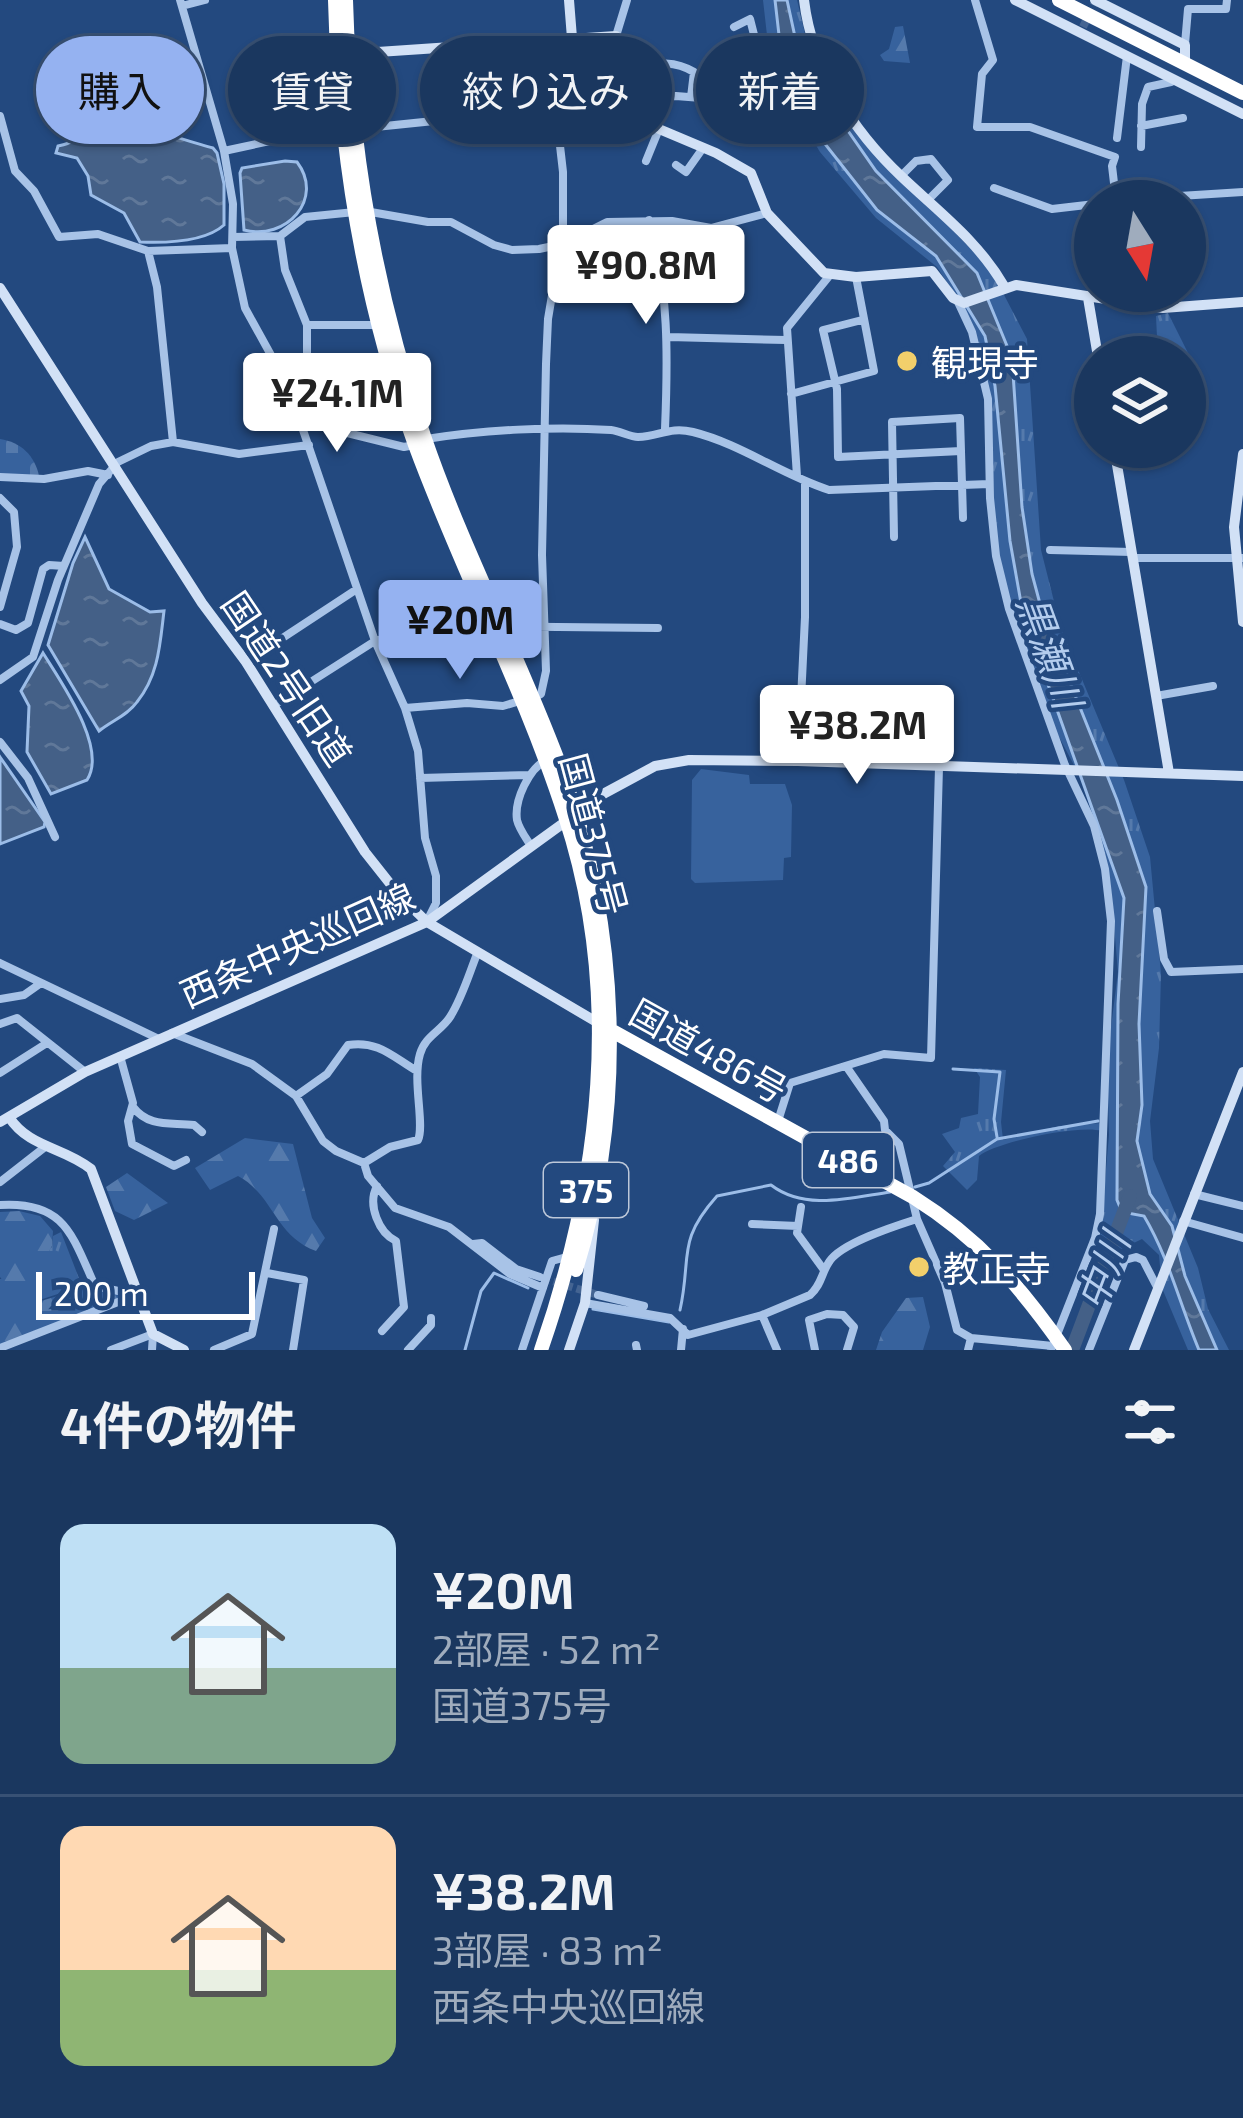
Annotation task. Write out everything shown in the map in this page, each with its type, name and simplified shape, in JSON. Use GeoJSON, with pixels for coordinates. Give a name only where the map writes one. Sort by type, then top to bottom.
{"type":"FeatureCollection","features":[{"type":"Feature","properties":{"kind":"highway","name":"国道375号"},"geometry":{"type":"LineString","coordinates":[[335,0],[339,36]]}},
{"type":"Feature","properties":{"kind":"highway","name":"国道375号"},"geometry":{"type":"LineString","coordinates":[[346,0],[347,36]]}},
{"type":"Feature","properties":{"kind":"highway"},"geometry":{"type":"LineString","coordinates":[[1059,0],[1243,93]]}},
{"type":"Feature","properties":{"kind":"highway","name":"国道375号"},"geometry":{"type":"LineString","coordinates":[[351,144],[379,325],[398,392],[572,816],[585,892],[606,1027],[608,1100],[592,1205],[550,1350]]}},
{"type":"Feature","properties":{"kind":"highway","name":"国道375号"},"geometry":{"type":"LineString","coordinates":[[360,212],[420,442]]}},
{"type":"Feature","properties":{"kind":"highway","name":"国道375号"},"geometry":{"type":"LineString","coordinates":[[527,700],[545,760],[572,816]]}},
{"type":"Feature","properties":{"kind":"highway","name":"国道375号"},"geometry":{"type":"LineString","coordinates":[[541,1350],[571,1256],[592,1152],[606,1027]]}},
{"type":"Feature","properties":{"kind":"highway","name":"国道486号"},"geometry":{"type":"LineString","coordinates":[[606,1027],[914,1197],[983,1247],[1057,1345]]}},
{"type":"Feature","properties":{"kind":"street"},"geometry":{"type":"LineString","coordinates":[[206,0],[181,3],[224,151],[233,204],[232,248],[245,308],[288,386],[356,589],[418,751],[425,838],[436,876],[436,903],[427,922]]}},
{"type":"Feature","properties":{"kind":"street"},"geometry":{"type":"LineString","coordinates":[[569,0],[572,36]]}},
{"type":"Feature","properties":{"kind":"street"},"geometry":{"type":"LineString","coordinates":[[616,36],[627,0]]}},
{"type":"Feature","properties":{"kind":"street"},"geometry":{"type":"LineString","coordinates":[[804,0],[819,60],[843,106],[901,176],[977,245],[1004,286]]}},
{"type":"Feature","properties":{"kind":"street"},"geometry":{"type":"LineString","coordinates":[[975,0],[993,60],[982,74],[975,124],[1030,127],[1115,157],[1112,180]]}},
{"type":"Feature","properties":{"kind":"street"},"geometry":{"type":"LineString","coordinates":[[1015,0],[1243,114]]}},
{"type":"Feature","properties":{"kind":"street"},"geometry":{"type":"LineString","coordinates":[[1185,64],[1187,9],[1226,9],[1227,0]]}},
{"type":"Feature","properties":{"kind":"street"},"geometry":{"type":"LineString","coordinates":[[1095,2],[1185,45]]}},
{"type":"Feature","properties":{"kind":"street"},"geometry":{"type":"LineString","coordinates":[[734,27],[749,20],[754,36]]}},
{"type":"Feature","properties":{"kind":"street"},"geometry":{"type":"LineString","coordinates":[[1118,138],[1127,56]]}},
{"type":"Feature","properties":{"kind":"street"},"geometry":{"type":"LineString","coordinates":[[672,66],[694,71],[691,98]]}},
{"type":"Feature","properties":{"kind":"street"},"geometry":{"type":"LineString","coordinates":[[1141,147],[1142,104],[1148,87],[1171,82]]}},
{"type":"Feature","properties":{"kind":"street"},"geometry":{"type":"LineString","coordinates":[[672,98],[696,97]]}},
{"type":"Feature","properties":{"kind":"street"},"geometry":{"type":"LineString","coordinates":[[0,116],[15,171],[34,191],[59,237],[98,234],[148,251],[232,248]]}},
{"type":"Feature","properties":{"kind":"street"},"geometry":{"type":"LineString","coordinates":[[1141,126],[1183,118]]}},
{"type":"Feature","properties":{"kind":"street"},"geometry":{"type":"LineString","coordinates":[[672,134],[751,173],[767,213],[819,269],[856,277],[932,271],[962,302],[988,400],[989,484],[1009,609],[1067,771],[1094,826],[1106,869],[1112,921],[1100,1214],[1057,1345],[971,1338],[957,1330],[945,1283],[917,1219],[899,1144],[885,1130],[884,1121],[846,1066]]}},
{"type":"Feature","properties":{"kind":"street"},"geometry":{"type":"LineString","coordinates":[[224,151],[256,144]]}},
{"type":"Feature","properties":{"kind":"street"},"geometry":{"type":"LineString","coordinates":[[405,708],[467,703],[503,706],[527,700],[544,687],[544,430],[548,319],[563,244],[559,144]]}},
{"type":"Feature","properties":{"kind":"street"},"geometry":{"type":"LineString","coordinates":[[646,160],[653,144]]}},
{"type":"Feature","properties":{"kind":"street"},"geometry":{"type":"LineString","coordinates":[[676,166],[686,172],[704,148]]}},
{"type":"Feature","properties":{"kind":"street"},"geometry":{"type":"LineString","coordinates":[[901,176],[916,161],[932,159],[948,180],[927,200]]}},
{"type":"Feature","properties":{"kind":"street"},"geometry":{"type":"LineString","coordinates":[[994,188],[1052,209],[1074,206]]}},
{"type":"Feature","properties":{"kind":"street"},"geometry":{"type":"LineString","coordinates":[[1206,196],[1243,192]]}},
{"type":"Feature","properties":{"kind":"street"},"geometry":{"type":"LineString","coordinates":[[232,237],[280,236],[305,218],[360,212],[451,222],[512,250],[563,244],[607,222],[672,221],[712,228],[767,213]]}},
{"type":"Feature","properties":{"kind":"street"},"geometry":{"type":"LineString","coordinates":[[649,220],[662,274],[669,337],[665,429]]}},
{"type":"Feature","properties":{"kind":"street"},"geometry":{"type":"LineString","coordinates":[[672,221],[696,296]]}},
{"type":"Feature","properties":{"kind":"street"},"geometry":{"type":"LineString","coordinates":[[280,236],[285,270],[307,325],[307,386],[331,429],[404,447],[544,430],[616,430],[637,437],[665,429],[689,431],[829,490],[989,484]]}},
{"type":"Feature","properties":{"kind":"street"},"geometry":{"type":"LineString","coordinates":[[148,251],[157,287],[173,442]]}},
{"type":"Feature","properties":{"kind":"street"},"geometry":{"type":"LineString","coordinates":[[797,761],[805,617],[801,479],[786,340],[790,321],[830,275]]}},
{"type":"Feature","properties":{"kind":"street"},"geometry":{"type":"LineString","coordinates":[[791,394],[874,371],[856,277]]}},
{"type":"Feature","properties":{"kind":"street"},"geometry":{"type":"LineString","coordinates":[[962,302],[1004,286],[1074,295]]}},
{"type":"Feature","properties":{"kind":"street","name":"国道2号旧道"},"geometry":{"type":"LineString","coordinates":[[0,288],[112,471],[246,662],[365,852],[399,895],[427,922],[477,954],[606,1027]]}},
{"type":"Feature","properties":{"kind":"street"},"geometry":{"type":"LineString","coordinates":[[1206,305],[1243,302]]}},
{"type":"Feature","properties":{"kind":"street"},"geometry":{"type":"LineString","coordinates":[[862,320],[824,330],[835,383],[838,457],[961,452]]}},
{"type":"Feature","properties":{"kind":"street"},"geometry":{"type":"LineString","coordinates":[[307,325],[379,325]]}},
{"type":"Feature","properties":{"kind":"street"},"geometry":{"type":"LineString","coordinates":[[669,337],[786,340]]}},
{"type":"Feature","properties":{"kind":"street"},"geometry":{"type":"LineString","coordinates":[[288,386],[398,392]]}},
{"type":"Feature","properties":{"kind":"street"},"geometry":{"type":"LineString","coordinates":[[894,537],[892,422],[960,418],[963,518]]}},
{"type":"Feature","properties":{"kind":"street"},"geometry":{"type":"LineString","coordinates":[[0,680],[33,656],[99,484],[112,471],[151,446],[173,442],[239,454],[309,445]]}},
{"type":"Feature","properties":{"kind":"street"},"geometry":{"type":"LineString","coordinates":[[1243,458],[1234,527],[1243,622]]}},
{"type":"Feature","properties":{"kind":"street"},"geometry":{"type":"LineString","coordinates":[[1118,468],[1169,773]]}},
{"type":"Feature","properties":{"kind":"street"},"geometry":{"type":"LineString","coordinates":[[0,477],[44,479],[112,471]]}},
{"type":"Feature","properties":{"kind":"street"},"geometry":{"type":"LineString","coordinates":[[0,499],[14,512],[17,547],[0,607]]}},
{"type":"Feature","properties":{"kind":"street"},"geometry":{"type":"LineString","coordinates":[[1050,550],[1239,558]]}},
{"type":"Feature","properties":{"kind":"street"},"geometry":{"type":"LineString","coordinates":[[0,624],[16,630],[28,623],[43,569],[64,566]]}},
{"type":"Feature","properties":{"kind":"street"},"geometry":{"type":"LineString","coordinates":[[246,662],[356,589]]}},
{"type":"Feature","properties":{"kind":"street"},"geometry":{"type":"LineString","coordinates":[[273,706],[375,641],[419,631],[658,628]]}},
{"type":"Feature","properties":{"kind":"street"},"geometry":{"type":"LineString","coordinates":[[1156,696],[1213,686]]}},
{"type":"Feature","properties":{"kind":"street"},"geometry":{"type":"LineString","coordinates":[[0,742],[28,778],[55,837]]}},
{"type":"Feature","properties":{"kind":"street"},"geometry":{"type":"LineString","coordinates":[[531,846],[517,817],[530,775],[545,760]]}},
{"type":"Feature","properties":{"kind":"street","name":"西条中央巡回線"},"geometry":{"type":"LineString","coordinates":[[4,1120],[85,1072],[427,922],[572,816],[655,766],[689,760],[797,761],[1243,776]]}},
{"type":"Feature","properties":{"kind":"street"},"geometry":{"type":"LineString","coordinates":[[778,1121],[790,1083],[884,1054],[931,1058],[940,767]]}},
{"type":"Feature","properties":{"kind":"street"},"geometry":{"type":"LineString","coordinates":[[421,778],[530,775]]}},
{"type":"Feature","properties":{"kind":"street"},"geometry":{"type":"LineString","coordinates":[[1157,911],[1164,958],[1171,972],[1243,969]]}},
{"type":"Feature","properties":{"kind":"street"},"geometry":{"type":"LineString","coordinates":[[364,1162],[418,1140],[422,1132],[416,1102],[421,1050],[448,1020],[477,954]]}},
{"type":"Feature","properties":{"kind":"street"},"geometry":{"type":"LineString","coordinates":[[0,962],[159,1039]]}},
{"type":"Feature","properties":{"kind":"street"},"geometry":{"type":"LineString","coordinates":[[0,999],[24,995],[41,983]]}},
{"type":"Feature","properties":{"kind":"street"},"geometry":{"type":"LineString","coordinates":[[0,1024],[16,1018],[85,1072]]}},
{"type":"Feature","properties":{"kind":"street"},"geometry":{"type":"LineString","coordinates":[[172,1033],[253,1064],[296,1096],[323,1141],[364,1162],[395,1208],[449,1227],[510,1274],[541,1282]]}},
{"type":"Feature","properties":{"kind":"street"},"geometry":{"type":"LineString","coordinates":[[0,1073],[47,1043]]}},
{"type":"Feature","properties":{"kind":"street"},"geometry":{"type":"LineString","coordinates":[[296,1096],[327,1074],[348,1045],[390,1050],[417,1071]]}},
{"type":"Feature","properties":{"kind":"street"},"geometry":{"type":"LineString","coordinates":[[120,1056],[132,1106],[140,1116],[162,1125],[194,1125],[202,1132]]}},
{"type":"Feature","properties":{"kind":"street"},"geometry":{"type":"LineString","coordinates":[[1133,1350],[1243,1072]]}},
{"type":"Feature","properties":{"kind":"street"},"geometry":{"type":"LineString","coordinates":[[132,1106],[128,1121],[131,1144],[174,1166],[186,1160]]}},
{"type":"Feature","properties":{"kind":"street"},"geometry":{"type":"LineString","coordinates":[[4,1120],[91,1169],[153,1334],[152,1350]]}},
{"type":"Feature","properties":{"kind":"street"},"geometry":{"type":"LineString","coordinates":[[0,1182],[45,1147]]}},
{"type":"Feature","properties":{"kind":"street"},"geometry":{"type":"LineString","coordinates":[[377,1186],[374,1204],[382,1232],[396,1241],[404,1307],[382,1331]]}},
{"type":"Feature","properties":{"kind":"street"},"geometry":{"type":"LineString","coordinates":[[1194,1194],[1243,1206]]}},
{"type":"Feature","properties":{"kind":"street"},"geometry":{"type":"LineString","coordinates":[[0,1205],[31,1207],[55,1216],[68,1225],[95,1286],[137,1294]]}},
{"type":"Feature","properties":{"kind":"street"},"geometry":{"type":"LineString","coordinates":[[569,1350],[585,1303],[595,1215],[592,1205]]}},
{"type":"Feature","properties":{"kind":"street"},"geometry":{"type":"LineString","coordinates":[[801,1207],[797,1233],[824,1272]]}},
{"type":"Feature","properties":{"kind":"street"},"geometry":{"type":"LineString","coordinates":[[585,1303],[670,1318],[688,1335],[763,1315],[810,1295],[821,1285],[838,1252],[917,1219]]}},
{"type":"Feature","properties":{"kind":"street"},"geometry":{"type":"LineString","coordinates":[[752,1223],[798,1226]]}},
{"type":"Feature","properties":{"kind":"street"},"geometry":{"type":"LineString","coordinates":[[1181,1228],[1243,1238]]}},
{"type":"Feature","properties":{"kind":"street"},"geometry":{"type":"LineString","coordinates":[[249,1350],[274,1229]]}},
{"type":"Feature","properties":{"kind":"street"},"geometry":{"type":"LineString","coordinates":[[522,1350],[543,1297],[541,1282],[553,1262],[571,1256]]}},
{"type":"Feature","properties":{"kind":"street"},"geometry":{"type":"LineString","coordinates":[[1089,1350],[1125,1260],[1136,1257],[1143,1261],[1158,1286]]}},
{"type":"Feature","properties":{"kind":"street"},"geometry":{"type":"LineString","coordinates":[[267,1273],[304,1280],[293,1350]]}},
{"type":"Feature","properties":{"kind":"street"},"geometry":{"type":"LineString","coordinates":[[0,1348],[27,1345],[137,1294]]}},
{"type":"Feature","properties":{"kind":"street"},"geometry":{"type":"LineString","coordinates":[[598,1295],[646,1307],[648,1312]]}},
{"type":"Feature","properties":{"kind":"street"},"geometry":{"type":"LineString","coordinates":[[815,1350],[809,1320],[827,1314],[843,1315],[854,1327],[847,1350]]}},
{"type":"Feature","properties":{"kind":"street"},"geometry":{"type":"LineString","coordinates":[[763,1315],[777,1350]]}},
{"type":"Feature","properties":{"kind":"street"},"geometry":{"type":"LineString","coordinates":[[407,1350],[431,1325],[431,1318]]}},
{"type":"Feature","properties":{"kind":"street"},"geometry":{"type":"LineString","coordinates":[[680,1350],[683,1328]]}},
{"type":"Feature","properties":{"kind":"street"},"geometry":{"type":"LineString","coordinates":[[111,1350],[153,1334],[184,1350]]}},
{"type":"Feature","properties":{"kind":"street"},"geometry":{"type":"LineString","coordinates":[[214,1350],[252,1334]]}},
{"type":"Feature","properties":{"kind":"street"},"geometry":{"type":"LineString","coordinates":[[968,1350],[971,1338]]}},
{"type":"Feature","properties":{"kind":"green space"},"geometry":{"type":"Polygon","coordinates":[[[763,0],[797,0],[805,36],[767,35],[763,0]]]}},
{"type":"Feature","properties":{"kind":"green space"},"geometry":{"type":"Polygon","coordinates":[[[903,26],[910,63],[884,61],[880,55],[889,49],[895,27],[903,26]]]}},
{"type":"Feature","properties":{"kind":"green space"},"geometry":{"type":"Polygon","coordinates":[[[864,139],[991,270],[1027,339],[1041,550],[1061,629],[1124,780],[1150,857],[1161,974],[1150,1121],[1153,1159],[1198,1268],[1208,1309],[1229,1350],[1188,1350],[1162,1288],[1159,1255],[1142,1239],[1117,1251],[1100,1238],[1109,1135],[1107,1059],[1118,972],[1110,879],[1083,782],[1042,705],[1015,628],[996,549],[989,394],[981,352],[965,310],[937,267],[876,218],[815,144],[864,144],[864,139]]]}},
{"type":"Feature","properties":{"kind":"green space"},"geometry":{"type":"Polygon","coordinates":[[[1168,313],[1180,336],[1157,336],[1156,316],[1168,313]]]}},
{"type":"Feature","properties":{"kind":"green space"},"geometry":{"type":"Polygon","coordinates":[[[0,439],[26,451],[39,476],[0,475],[0,439]]]}},
{"type":"Feature","properties":{"kind":"green space"},"geometry":{"type":"Polygon","coordinates":[[[701,769],[749,775],[750,784],[785,784],[792,805],[791,857],[784,858],[783,880],[695,883],[691,879],[692,780],[701,769]]]}},
{"type":"Feature","properties":{"kind":"green space"},"geometry":{"type":"Polygon","coordinates":[[[974,1068],[1006,1070],[1003,1140],[1059,1126],[1102,1123],[1102,1131],[1058,1132],[988,1151],[979,1156],[977,1180],[967,1190],[943,1166],[955,1152],[942,1134],[959,1128],[961,1118],[978,1114],[980,1077],[974,1068]]]}},
{"type":"Feature","properties":{"kind":"green space"},"geometry":{"type":"Polygon","coordinates":[[[245,1138],[293,1144],[312,1218],[325,1238],[316,1251],[291,1235],[250,1184],[238,1176],[210,1190],[195,1168],[245,1138]]]}},
{"type":"Feature","properties":{"kind":"green space"},"geometry":{"type":"Polygon","coordinates":[[[127,1173],[168,1203],[134,1220],[115,1211],[106,1187],[127,1173]]]}},
{"type":"Feature","properties":{"kind":"green space"},"geometry":{"type":"Polygon","coordinates":[[[0,1212],[40,1216],[53,1231],[52,1246],[33,1277],[41,1301],[87,1287],[126,1295],[0,1345],[0,1303],[10,1300],[13,1293],[0,1277],[0,1212]]]}},
{"type":"Feature","properties":{"kind":"green space"},"geometry":{"type":"Polygon","coordinates":[[[61,1232],[82,1286],[0,1313],[0,1279],[13,1277],[52,1247],[53,1236],[61,1232]]]}},
{"type":"Feature","properties":{"kind":"green space"},"geometry":{"type":"Polygon","coordinates":[[[923,1297],[930,1327],[923,1350],[876,1350],[882,1332],[906,1298],[923,1297]]]}},
{"type":"Feature","properties":{"kind":"water"},"geometry":{"type":"Polygon","coordinates":[[[775,0],[787,0],[795,36],[779,35],[775,0]]]}},
{"type":"Feature","properties":{"kind":"water"},"geometry":{"type":"Polygon","coordinates":[[[199,144],[213,148],[224,184],[224,225],[196,238],[140,242],[124,213],[91,195],[88,176],[77,158],[56,153],[58,146],[199,144]]]}},
{"type":"Feature","properties":{"kind":"water","name":"黒瀬川"},"geometry":{"type":"Polygon","coordinates":[[[825,144],[857,144],[876,171],[977,273],[1012,358],[1022,507],[1032,574],[1043,615],[1117,800],[1146,887],[1139,1024],[1142,1105],[1137,1141],[1150,1194],[1172,1226],[1185,1276],[1217,1350],[1199,1350],[1153,1232],[1144,1216],[1122,1212],[1117,1200],[1124,898],[1023,614],[985,336],[936,256],[877,210],[825,144]]]}},
{"type":"Feature","properties":{"kind":"water"},"geometry":{"type":"Polygon","coordinates":[[[297,162],[304,176],[304,203],[287,223],[274,229],[244,230],[242,168],[297,162]]]}},
{"type":"Feature","properties":{"kind":"water"},"geometry":{"type":"Polygon","coordinates":[[[85,537],[109,589],[150,612],[164,611],[150,681],[129,711],[99,731],[48,645],[85,537]]]}},
{"type":"Feature","properties":{"kind":"water"},"geometry":{"type":"Polygon","coordinates":[[[43,653],[80,715],[92,751],[87,780],[51,794],[27,752],[29,706],[21,691],[43,653]]]}},
{"type":"Feature","properties":{"kind":"water"},"geometry":{"type":"Polygon","coordinates":[[[0,757],[45,822],[44,827],[0,844],[0,757]]]}},
{"type":"Feature","properties":{"kind":"waterway"},"geometry":{"type":"LineString","coordinates":[[953,1069],[1000,1072],[994,1119],[997,1137]]}},
{"type":"Feature","properties":{"kind":"waterway"},"geometry":{"type":"LineString","coordinates":[[915,1187],[929,1183],[997,1139],[1098,1121]]}},
{"type":"Feature","properties":{"kind":"waterway"},"geometry":{"type":"LineString","coordinates":[[680,1310],[690,1238],[717,1196],[771,1185],[813,1200],[890,1192]]}},
{"type":"Feature","properties":{"kind":"waterway","name":"中川"},"geometry":{"type":"LineString","coordinates":[[1072,1350],[1130,1196]]}},
{"type":"Feature","properties":{"kind":"waterway"},"geometry":{"type":"LineString","coordinates":[[465,1350],[481,1291],[494,1273],[528,1288]]}},
{"type":"Feature","properties":{"kind":"waterway"},"geometry":{"type":"LineString","coordinates":[[593,1309],[669,1322]]}},
{"type":"Feature","properties":{"kind":"tunnel"},"geometry":{"type":"LineString","coordinates":[[1083,27],[1094,4]]}},
{"type":"Feature","properties":{"kind":"tunnel"},"geometry":{"type":"LineString","coordinates":[[542,1278],[598,1295]]}},
{"type":"Feature","properties":{"kind":"place","name":"観現寺"},"geometry":{"type":"Point","coordinates":[907,361]}},
{"type":"Feature","properties":{"kind":"place","name":"教正寺"},"geometry":{"type":"Point","coordinates":[919,1267]}}]}
